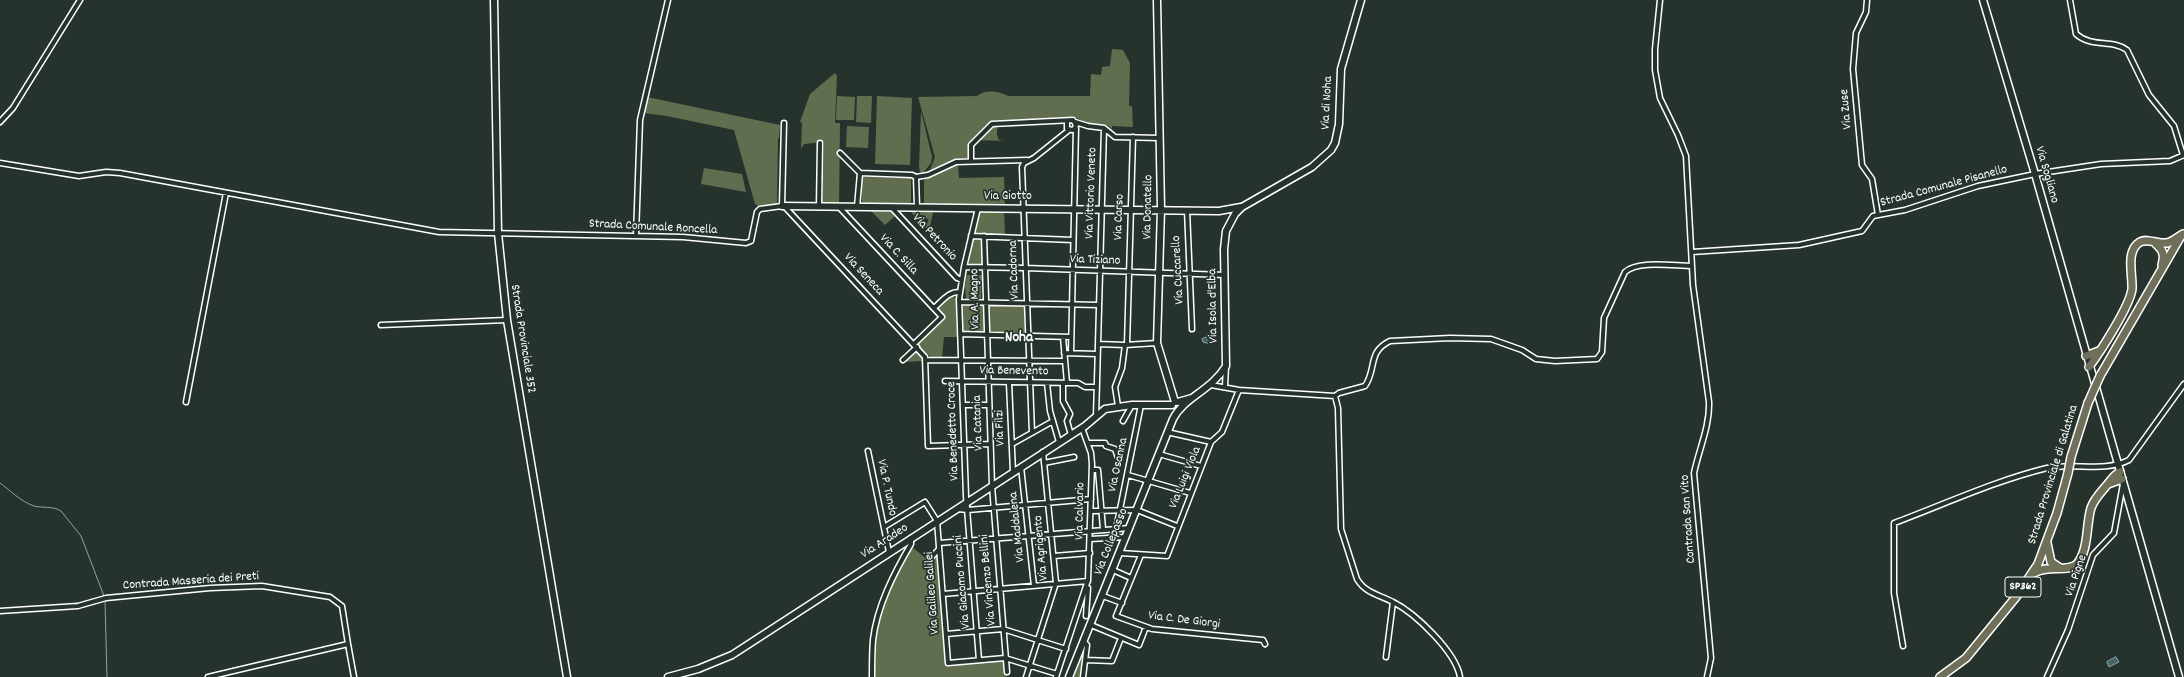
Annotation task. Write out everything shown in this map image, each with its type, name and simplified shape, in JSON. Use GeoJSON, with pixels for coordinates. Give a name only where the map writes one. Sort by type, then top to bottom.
{"type":"FeatureCollection","features":[{"type":"Feature","properties":{"kind":"main road"},"geometry":{"type":"LineString","coordinates":[[2089,367],[2120,317],[2129,298],[2132,289],[2131,259],[2133,249],[2139,242],[2146,240],[2167,243],[2183,233]]}},
{"type":"Feature","properties":{"kind":"main road","name":"Strada Provinciale di Galatina"},"geometry":{"type":"LineString","coordinates":[[1940,677],[1966,658],[2016,598],[2032,574],[2047,543],[2088,403],[2100,376],[2183,233]]}},
{"type":"Feature","properties":{"kind":"main road"},"geometry":{"type":"LineString","coordinates":[[2155,242],[2163,250],[2164,256],[2160,272]]}},
{"type":"Feature","properties":{"kind":"main road"},"geometry":{"type":"LineString","coordinates":[[2086,356],[2099,351]]}},
{"type":"Feature","properties":{"kind":"main road"},"geometry":{"type":"LineString","coordinates":[[2032,574],[2041,568],[2069,569],[2076,564],[2081,557],[2092,507],[2108,484],[2121,475]]}},
{"type":"Feature","properties":{"kind":"main road"},"geometry":{"type":"LineString","coordinates":[[2047,543],[2052,562],[2060,568]]}},
{"type":"Feature","properties":{"kind":"street"},"geometry":{"type":"LineString","coordinates":[[0,122],[13,108],[80,0]]}},
{"type":"Feature","properties":{"kind":"street","name":"Strada Provinciale 352"},"geometry":{"type":"LineString","coordinates":[[494,0],[498,233],[507,320],[567,677]]}},
{"type":"Feature","properties":{"kind":"street"},"geometry":{"type":"LineString","coordinates":[[636,236],[640,120],[668,0]]}},
{"type":"Feature","properties":{"kind":"street","name":"Via Donatello"},"geometry":{"type":"LineString","coordinates":[[1157,0],[1161,209],[1157,343],[1175,407]]}},
{"type":"Feature","properties":{"kind":"street","name":"Via di Noha"},"geometry":{"type":"LineString","coordinates":[[1242,207],[1312,167],[1331,150],[1337,135],[1339,124],[1341,69],[1361,0]]}},
{"type":"Feature","properties":{"kind":"street","name":"Contrada San Vito"},"geometry":{"type":"LineString","coordinates":[[1660,0],[1655,49],[1655,70],[1660,98],[1678,135],[1686,156],[1694,298],[1709,402],[1710,418],[1698,454],[1694,473],[1711,658],[1707,677]]}},
{"type":"Feature","properties":{"kind":"street","name":"Via Zuse"},"geometry":{"type":"LineString","coordinates":[[1868,0],[1866,12],[1856,33],[1853,68],[1862,165],[1872,179],[1878,215]]}},
{"type":"Feature","properties":{"kind":"street","name":"Via Sogliano"},"geometry":{"type":"LineString","coordinates":[[1982,0],[2035,174],[2086,356]]}},
{"type":"Feature","properties":{"kind":"street"},"geometry":{"type":"LineString","coordinates":[[2070,0],[2076,34],[2091,42],[2121,45],[2126,50],[2149,95],[2174,126],[2183,155]]}},
{"type":"Feature","properties":{"kind":"street"},"geometry":{"type":"LineString","coordinates":[[971,160],[971,144],[992,124],[1067,122],[1073,120],[1088,126],[1104,128],[1115,137],[1160,138]]}},
{"type":"Feature","properties":{"kind":"street"},"geometry":{"type":"LineString","coordinates":[[1067,122],[1066,126],[1069,130]]}},
{"type":"Feature","properties":{"kind":"street"},"geometry":{"type":"LineString","coordinates":[[1071,353],[1075,122]]}},
{"type":"Feature","properties":{"kind":"street"},"geometry":{"type":"LineString","coordinates":[[783,206],[784,123]]}},
{"type":"Feature","properties":{"kind":"street"},"geometry":{"type":"LineString","coordinates":[[840,153],[860,173],[912,175],[916,177],[928,175],[956,162],[971,160],[1027,160],[1034,158],[1069,130],[1076,128]]}},
{"type":"Feature","properties":{"kind":"street","name":"Via Vittorio Veneto"},"geometry":{"type":"LineString","coordinates":[[1096,418],[1104,128]]}},
{"type":"Feature","properties":{"kind":"street","name":"Via Carso"},"geometry":{"type":"LineString","coordinates":[[1118,406],[1115,386],[1122,368],[1126,345],[1133,137]]}},
{"type":"Feature","properties":{"kind":"street"},"geometry":{"type":"LineString","coordinates":[[819,207],[820,143]]}},
{"type":"Feature","properties":{"kind":"street","name":"Strada Comunale Pisanello"},"geometry":{"type":"LineString","coordinates":[[1692,252],[1798,245],[1862,231],[1869,219],[1878,215],[1905,210],[1978,186],[2035,174],[2101,164],[2170,161],[2183,155]]}},
{"type":"Feature","properties":{"kind":"street","name":"Via Cadorna"},"geometry":{"type":"LineString","coordinates":[[1027,160],[1022,167],[1022,208],[1032,433]]}},
{"type":"Feature","properties":{"kind":"street","name":"Strada Comunale Roncella"},"geometry":{"type":"LineString","coordinates":[[0,163],[79,176],[106,172],[120,173],[425,230],[683,237],[746,243],[751,241],[757,212],[760,209],[783,206]]}},
{"type":"Feature","properties":{"kind":"street"},"geometry":{"type":"LineString","coordinates":[[857,207],[860,173]]}},
{"type":"Feature","properties":{"kind":"street"},"geometry":{"type":"LineString","coordinates":[[916,177],[916,208]]}},
{"type":"Feature","properties":{"kind":"street"},"geometry":{"type":"LineString","coordinates":[[186,402],[226,193]]}},
{"type":"Feature","properties":{"kind":"street","name":"Via Giotto"},"geometry":{"type":"LineString","coordinates":[[783,206],[1074,208],[1219,211],[1242,207]]}},
{"type":"Feature","properties":{"kind":"street","name":"Via Seneca"},"geometry":{"type":"LineString","coordinates":[[783,206],[915,346],[925,357],[925,360]]}},
{"type":"Feature","properties":{"kind":"street","name":"Via C. Silla"},"geometry":{"type":"LineString","coordinates":[[839,207],[942,317],[915,346]]}},
{"type":"Feature","properties":{"kind":"street","name":"Via Petronio"},"geometry":{"type":"LineString","coordinates":[[892,207],[957,278],[962,280]]}},
{"type":"Feature","properties":{"kind":"street","name":"Via Isola d'Elba"},"geometry":{"type":"LineString","coordinates":[[1226,366],[1224,243],[1230,221],[1242,207]]}},
{"type":"Feature","properties":{"kind":"street","name":"Via Benedetto Croce"},"geometry":{"type":"LineString","coordinates":[[968,501],[964,444],[960,292],[964,267],[978,208]]}},
{"type":"Feature","properties":{"kind":"street","name":"Via Cuccarello"},"geometry":{"type":"LineString","coordinates":[[1187,210],[1192,329]]}},
{"type":"Feature","properties":{"kind":"street"},"geometry":{"type":"LineString","coordinates":[[1219,211],[1230,221]]}},
{"type":"Feature","properties":{"kind":"street"},"geometry":{"type":"LineString","coordinates":[[971,236],[1073,240]]}},
{"type":"Feature","properties":{"kind":"street","name":"Via A. Magno"},"geometry":{"type":"LineString","coordinates":[[984,236],[988,360]]}},
{"type":"Feature","properties":{"kind":"street"},"geometry":{"type":"LineString","coordinates":[[1211,385],[1225,386],[1239,390],[1335,396],[1339,393],[1365,386],[1374,357],[1382,345],[1390,341],[1450,338],[1485,339],[1516,347],[1536,359],[1555,361],[1597,359],[1602,352],[1604,318],[1625,272],[1629,268],[1641,265],[1692,266]]}},
{"type":"Feature","properties":{"kind":"street","name":"Via Tiziano"},"geometry":{"type":"LineString","coordinates":[[964,267],[1225,275]]}},
{"type":"Feature","properties":{"kind":"street"},"geometry":{"type":"LineString","coordinates":[[934,308],[949,294],[960,292]]}},
{"type":"Feature","properties":{"kind":"street"},"geometry":{"type":"LineString","coordinates":[[960,302],[1099,305]]}},
{"type":"Feature","properties":{"kind":"street"},"geometry":{"type":"LineString","coordinates":[[381,325],[507,320]]}},
{"type":"Feature","properties":{"kind":"street"},"geometry":{"type":"LineString","coordinates":[[960,334],[1027,334],[1071,337]]}},
{"type":"Feature","properties":{"kind":"street"},"geometry":{"type":"LineString","coordinates":[[1063,337],[1065,383],[1063,401],[1070,414],[1067,421],[1071,435]]}},
{"type":"Feature","properties":{"kind":"street"},"geometry":{"type":"LineString","coordinates":[[1098,344],[1126,345],[1157,343]]}},
{"type":"Feature","properties":{"kind":"street"},"geometry":{"type":"LineString","coordinates":[[903,360],[915,346]]}},
{"type":"Feature","properties":{"kind":"street"},"geometry":{"type":"LineString","coordinates":[[1064,353],[1097,354]]}},
{"type":"Feature","properties":{"kind":"street","name":"Strada Provinciale di Galatina"},"geometry":{"type":"LineString","coordinates":[[2086,356],[2179,677]]}},
{"type":"Feature","properties":{"kind":"street"},"geometry":{"type":"LineString","coordinates":[[990,444],[928,446],[925,360],[1064,361]]}},
{"type":"Feature","properties":{"kind":"street","name":"Via Catania"},"geometry":{"type":"LineString","coordinates":[[988,360],[988,405],[992,486]]}},
{"type":"Feature","properties":{"kind":"street"},"geometry":{"type":"LineString","coordinates":[[1118,406],[1141,405],[1175,407],[1195,397],[1211,385],[1226,366]]}},
{"type":"Feature","properties":{"kind":"street"},"geometry":{"type":"LineString","coordinates":[[1225,386],[1226,366]]}},
{"type":"Feature","properties":{"kind":"street","name":"Via Benevento"},"geometry":{"type":"LineString","coordinates":[[945,381],[1078,383],[1085,387],[1096,387]]}},
{"type":"Feature","properties":{"kind":"street","name":"Via Filzi"},"geometry":{"type":"LineString","coordinates":[[1009,383],[1013,472]]}},
{"type":"Feature","properties":{"kind":"street"},"geometry":{"type":"LineString","coordinates":[[1047,383],[1053,422],[1059,442]]}},
{"type":"Feature","properties":{"kind":"street"},"geometry":{"type":"LineString","coordinates":[[1903,646],[1894,593],[1894,523],[1985,486],[2049,468],[2121,475],[2129,460],[2184,384]]}},
{"type":"Feature","properties":{"kind":"street","name":"Via Luigi Viola"},"geometry":{"type":"LineString","coordinates":[[1141,555],[1167,556],[1177,526],[1211,442],[1222,432],[1239,390]]}},
{"type":"Feature","properties":{"kind":"street"},"geometry":{"type":"LineString","coordinates":[[1335,396],[1338,408],[1338,466],[1341,529],[1361,586],[1393,602],[1418,618],[1429,629],[1454,662],[1460,677]]}},
{"type":"Feature","properties":{"kind":"street"},"geometry":{"type":"LineString","coordinates":[[963,405],[988,405]]}},
{"type":"Feature","properties":{"kind":"street"},"geometry":{"type":"LineString","coordinates":[[1123,421],[1132,405]]}},
{"type":"Feature","properties":{"kind":"street","name":"Via Osanna"},"geometry":{"type":"LineString","coordinates":[[1116,529],[1141,405]]}},
{"type":"Feature","properties":{"kind":"street","name":"Via Aradeo"},"geometry":{"type":"LineString","coordinates":[[668,677],[704,667],[732,654],[1082,428],[1096,418],[1105,409],[1118,406]]}},
{"type":"Feature","properties":{"kind":"street","name":"Via Collepasso"},"geometry":{"type":"LineString","coordinates":[[1069,677],[1149,480],[1175,407]]}},
{"type":"Feature","properties":{"kind":"street"},"geometry":{"type":"LineString","coordinates":[[1012,444],[1053,422]]}},
{"type":"Feature","properties":{"kind":"street","name":"Via Calvario"},"geometry":{"type":"LineString","coordinates":[[1082,428],[1091,453],[1092,470],[1090,553],[1086,616]]}},
{"type":"Feature","properties":{"kind":"street"},"geometry":{"type":"LineString","coordinates":[[1167,432],[1211,442]]}},
{"type":"Feature","properties":{"kind":"street"},"geometry":{"type":"LineString","coordinates":[[1088,443],[1105,443],[1106,446],[1116,449],[1118,458]]}},
{"type":"Feature","properties":{"kind":"street","name":"Via P. Tundo"},"geometry":{"type":"LineString","coordinates":[[868,451],[889,552]]}},
{"type":"Feature","properties":{"kind":"street","name":"Via Agrigento"},"geometry":{"type":"LineString","coordinates":[[1026,677],[1056,583],[1043,452]]}},
{"type":"Feature","properties":{"kind":"street"},"geometry":{"type":"LineString","coordinates":[[1159,454],[1201,466]]}},
{"type":"Feature","properties":{"kind":"street"},"geometry":{"type":"LineString","coordinates":[[1044,463],[1074,457]]}},
{"type":"Feature","properties":{"kind":"street","name":"Via Maddalena"},"geometry":{"type":"LineString","coordinates":[[1021,466],[1034,586]]}},
{"type":"Feature","properties":{"kind":"street"},"geometry":{"type":"LineString","coordinates":[[1092,470],[1098,470],[1103,529]]}},
{"type":"Feature","properties":{"kind":"street"},"geometry":{"type":"LineString","coordinates":[[1128,475],[1190,493]]}},
{"type":"Feature","properties":{"kind":"street","name":"Via Pigne"},"geometry":{"type":"LineString","coordinates":[[2047,677],[2068,630],[2093,555],[2114,532],[2121,475]]}},
{"type":"Feature","properties":{"kind":"street","name":"Via Vincenzo Bellini"},"geometry":{"type":"LineString","coordinates":[[992,486],[1007,672]]}},
{"type":"Feature","properties":{"kind":"street"},"geometry":{"type":"LineString","coordinates":[[956,508],[968,510],[1091,499]]}},
{"type":"Feature","properties":{"kind":"street","name":"Via Giacomo Puccini"},"geometry":{"type":"LineString","coordinates":[[968,501],[979,660]]}},
{"type":"Feature","properties":{"kind":"street"},"geometry":{"type":"LineString","coordinates":[[884,527],[925,502],[937,521]]}},
{"type":"Feature","properties":{"kind":"street"},"geometry":{"type":"LineString","coordinates":[[1091,511],[1137,510],[1177,526]]}},
{"type":"Feature","properties":{"kind":"street","name":"Via Galileo Galilei"},"geometry":{"type":"LineString","coordinates":[[937,521],[948,663],[979,660]]}},
{"type":"Feature","properties":{"kind":"street"},"geometry":{"type":"LineString","coordinates":[[939,543],[996,540],[1090,530],[1130,528]]}},
{"type":"Feature","properties":{"kind":"street"},"geometry":{"type":"LineString","coordinates":[[1090,539],[1126,537]]}},
{"type":"Feature","properties":{"kind":"street"},"geometry":{"type":"LineString","coordinates":[[872,677],[873,638],[877,619],[893,578],[911,544],[912,538]]}},
{"type":"Feature","properties":{"kind":"street"},"geometry":{"type":"LineString","coordinates":[[929,560],[939,549]]}},
{"type":"Feature","properties":{"kind":"street"},"geometry":{"type":"LineString","coordinates":[[1054,556],[1090,553]]}},
{"type":"Feature","properties":{"kind":"street"},"geometry":{"type":"LineString","coordinates":[[1120,553],[1141,555]]}},
{"type":"Feature","properties":{"kind":"street","name":"Via C. De Giorgi"},"geometry":{"type":"LineString","coordinates":[[1141,555],[1116,616],[1146,628],[1263,640],[1265,644]]}},
{"type":"Feature","properties":{"kind":"street"},"geometry":{"type":"LineString","coordinates":[[1113,570],[1131,578]]}},
{"type":"Feature","properties":{"kind":"street"},"geometry":{"type":"LineString","coordinates":[[943,594],[1088,580]]}},
{"type":"Feature","properties":{"kind":"street","name":"Via Calvario"},"geometry":{"type":"LineString","coordinates":[[1057,676],[1079,612],[1088,580]]}},
{"type":"Feature","properties":{"kind":"street","name":"Contrada Masseria dei Preti"},"geometry":{"type":"LineString","coordinates":[[0,611],[78,606],[106,598],[188,590],[262,586],[330,596],[342,606],[354,677]]}},
{"type":"Feature","properties":{"kind":"street"},"geometry":{"type":"LineString","coordinates":[[1103,596],[1122,604]]}},
{"type":"Feature","properties":{"kind":"street"},"geometry":{"type":"LineString","coordinates":[[1386,657],[1393,602]]}},
{"type":"Feature","properties":{"kind":"street"},"geometry":{"type":"LineString","coordinates":[[1079,612],[1094,618]]}},
{"type":"Feature","properties":{"kind":"street"},"geometry":{"type":"LineString","coordinates":[[1091,625],[1139,645],[1146,628]]}},
{"type":"Feature","properties":{"kind":"street"},"geometry":{"type":"LineString","coordinates":[[946,634],[1003,628],[1066,649]]}},
{"type":"Feature","properties":{"kind":"street"},"geometry":{"type":"LineString","coordinates":[[1086,660],[1112,661],[1121,638]]}},
{"type":"Feature","properties":{"kind":"street"},"geometry":{"type":"LineString","coordinates":[[1083,677],[1087,645],[1084,641]]}},
{"type":"Feature","properties":{"kind":"street"},"geometry":{"type":"LineString","coordinates":[[208,677],[348,644]]}},
{"type":"Feature","properties":{"kind":"street"},"geometry":{"type":"LineString","coordinates":[[979,660],[1005,658],[1057,676]]}},
{"type":"Feature","properties":{"kind":"green space"},"geometry":{"type":"Polygon","coordinates":[[[1112,49],[1123,50],[1130,63],[1129,106],[1132,106],[1133,127],[1112,126],[1112,129],[1107,125],[1088,123],[1074,117],[992,121],[968,143],[968,158],[955,159],[930,170],[935,157],[918,97],[977,96],[984,92],[1000,93],[1008,96],[1090,96],[1091,74],[1101,75],[1102,67],[1110,66],[1112,49]]]}},
{"type":"Feature","properties":{"kind":"green space"},"geometry":{"type":"Polygon","coordinates":[[[835,73],[837,76],[835,123],[840,123],[839,205],[822,204],[824,142],[804,144],[801,149],[802,123],[800,122],[810,94],[835,73]]]}},
{"type":"Feature","properties":{"kind":"green space"},"geometry":{"type":"Polygon","coordinates":[[[837,96],[855,97],[854,120],[836,120],[837,96]]]}},
{"type":"Feature","properties":{"kind":"green space"},"geometry":{"type":"Polygon","coordinates":[[[857,96],[872,96],[871,123],[856,122],[857,96]]]}},
{"type":"Feature","properties":{"kind":"green space"},"geometry":{"type":"Polygon","coordinates":[[[877,96],[912,98],[910,165],[875,164],[877,96]]]}},
{"type":"Feature","properties":{"kind":"green space"},"geometry":{"type":"Polygon","coordinates":[[[647,97],[780,125],[778,138],[777,204],[758,206],[755,204],[734,130],[667,116],[643,113],[647,97]]]}},
{"type":"Feature","properties":{"kind":"green space"},"geometry":{"type":"Polygon","coordinates":[[[921,111],[932,157],[931,163],[924,172],[920,172],[919,167],[921,111]]]}},
{"type":"Feature","properties":{"kind":"green space"},"geometry":{"type":"Polygon","coordinates":[[[993,125],[997,125],[997,135],[999,140],[1004,141],[978,140],[993,125]]]}},
{"type":"Feature","properties":{"kind":"green space"},"geometry":{"type":"Polygon","coordinates":[[[847,126],[869,127],[868,148],[846,147],[847,126]]]}},
{"type":"Feature","properties":{"kind":"green space"},"geometry":{"type":"Polygon","coordinates":[[[958,163],[959,178],[1004,177],[1005,205],[924,204],[924,177],[958,163]]]}},
{"type":"Feature","properties":{"kind":"green space"},"geometry":{"type":"Polygon","coordinates":[[[704,168],[742,174],[746,192],[701,184],[704,168]]]}},
{"type":"Feature","properties":{"kind":"green space"},"geometry":{"type":"Polygon","coordinates":[[[862,177],[911,178],[911,203],[862,203],[862,177]]]}},
{"type":"Feature","properties":{"kind":"green space"},"geometry":{"type":"Polygon","coordinates":[[[1004,210],[1005,235],[974,234],[980,211],[1004,210]]]}},
{"type":"Feature","properties":{"kind":"green space"},"geometry":{"type":"Polygon","coordinates":[[[871,211],[890,211],[895,216],[885,225],[871,211]]]}},
{"type":"Feature","properties":{"kind":"green space"},"geometry":{"type":"Polygon","coordinates":[[[911,212],[933,212],[929,231],[924,226],[929,221],[924,215],[918,220],[911,212]]]}},
{"type":"Feature","properties":{"kind":"green space"},"geometry":{"type":"Polygon","coordinates":[[[982,238],[983,265],[968,265],[973,239],[982,238]]]}},
{"type":"Feature","properties":{"kind":"green space"},"geometry":{"type":"Polygon","coordinates":[[[967,275],[982,275],[981,299],[966,299],[965,286],[967,275]]]}},
{"type":"Feature","properties":{"kind":"green space"},"geometry":{"type":"Polygon","coordinates":[[[950,296],[956,298],[957,337],[944,337],[942,358],[932,358],[917,344],[945,318],[937,308],[950,296]]]}},
{"type":"Feature","properties":{"kind":"green space"},"geometry":{"type":"Polygon","coordinates":[[[962,304],[984,304],[985,332],[962,332],[962,304]]]}},
{"type":"Feature","properties":{"kind":"green space"},"geometry":{"type":"Polygon","coordinates":[[[987,304],[1024,305],[1025,332],[988,332],[987,304]]]}},
{"type":"Feature","properties":{"kind":"green space"},"geometry":{"type":"Polygon","coordinates":[[[917,351],[922,356],[922,361],[905,362],[917,351]]]}},
{"type":"Feature","properties":{"kind":"green space"},"geometry":{"type":"Polygon","coordinates":[[[911,546],[930,562],[938,556],[947,664],[1004,660],[1007,677],[874,677],[874,640],[879,616],[888,592],[911,546]]]}},
{"type":"Feature","properties":{"kind":"green space"},"geometry":{"type":"Polygon","coordinates":[[[1082,651],[1081,677],[1072,677],[1082,651]]]}},
{"type":"Feature","properties":{"kind":"water"},"geometry":{"type":"Polygon","coordinates":[[[1212,335],[1215,338],[1214,343],[1210,344],[1203,342],[1202,339],[1212,335]]]}},
{"type":"Feature","properties":{"kind":"water"},"geometry":{"type":"Polygon","coordinates":[[[2116,657],[2119,662],[2109,667],[2107,662],[2116,657]]]}},
{"type":"Feature","properties":{"kind":"waterway"},"geometry":{"type":"LineString","coordinates":[[0,483],[20,499],[29,504],[37,507],[55,508],[61,511],[81,536],[104,596]]}},
{"type":"Feature","properties":{"kind":"waterway"},"geometry":{"type":"LineString","coordinates":[[105,601],[107,677]]}},
{"type":"Feature","properties":{"kind":"district","name":"Noha"},"geometry":{"type":"Point","coordinates":[1019,339]}}]}
